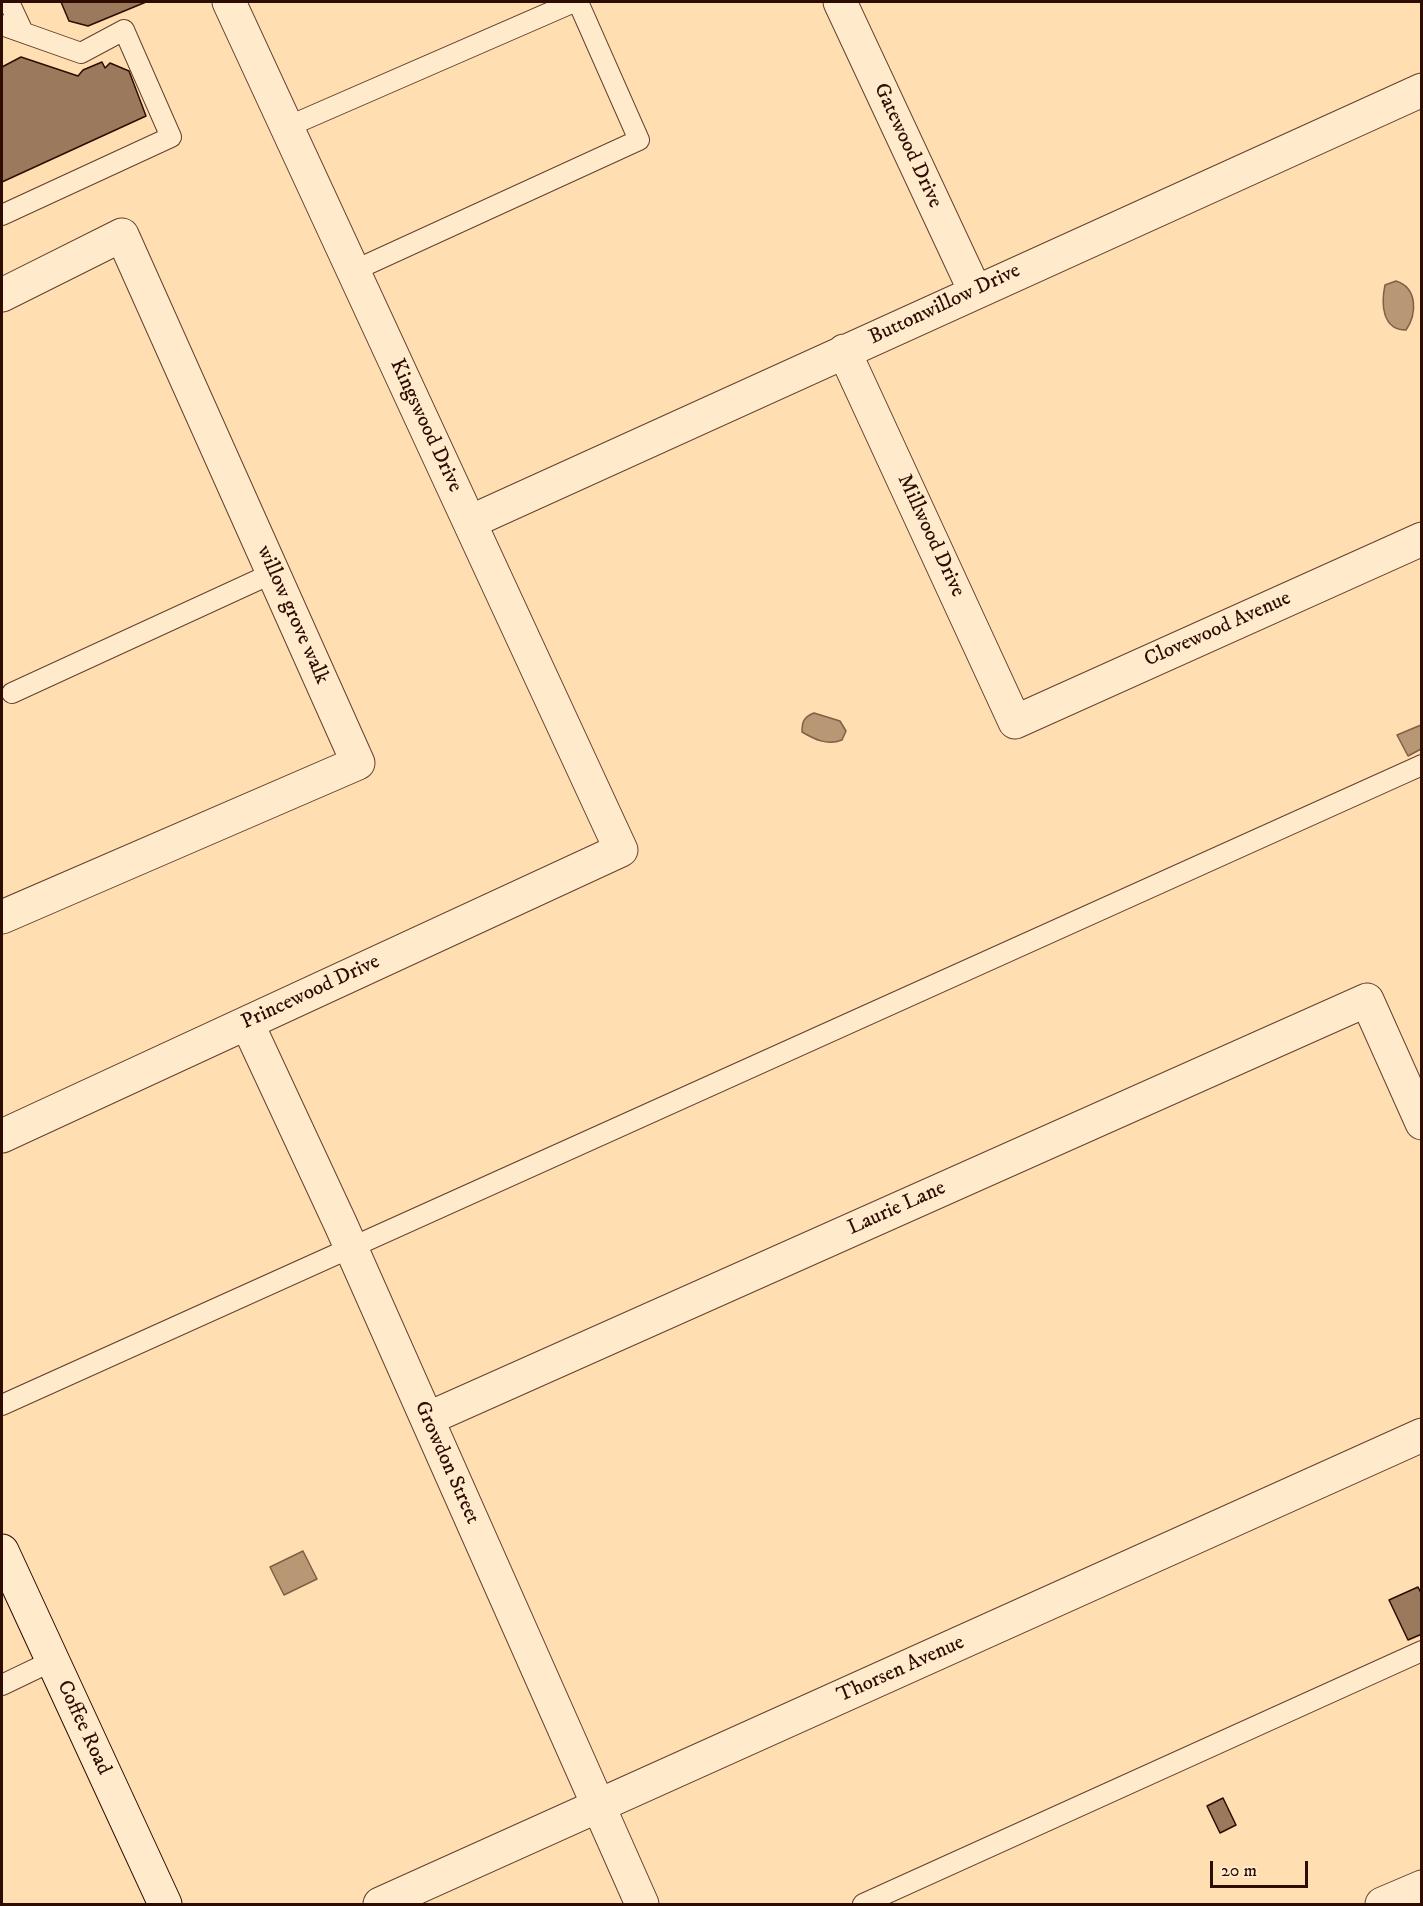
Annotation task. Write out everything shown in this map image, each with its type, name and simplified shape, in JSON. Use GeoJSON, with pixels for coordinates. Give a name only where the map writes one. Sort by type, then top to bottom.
{"type":"FeatureCollection","features":[{"type":"Feature","properties":{"kind":"street","name":"Kingswood Drive"},"geometry":{"type":"LineString","coordinates":[[229,2],[621,850]]}},
{"type":"Feature","properties":{"kind":"street","name":"Gatewood Drive"},"geometry":{"type":"LineString","coordinates":[[840,2],[975,291]]}},
{"type":"Feature","properties":{"kind":"street","name":"Buttonwillow Drive"},"geometry":{"type":"LineString","coordinates":[[470,522],[1422,90]]}},
{"type":"Feature","properties":{"kind":"street","name":"willow grove walk"},"geometry":{"type":"LineString","coordinates":[[2,295],[122,235],[358,763],[2,917]]}},
{"type":"Feature","properties":{"kind":"street","name":"Millwood Drive"},"geometry":{"type":"LineString","coordinates":[[844,351],[1015,722]]}},
{"type":"Feature","properties":{"kind":"street","name":"Clovewood Avenue"},"geometry":{"type":"LineString","coordinates":[[1015,722],[1422,539]]}},
{"type":"Feature","properties":{"kind":"street","name":"Princewood Drive"},"geometry":{"type":"LineString","coordinates":[[2,1136],[621,850]]}},
{"type":"Feature","properties":{"kind":"street","name":"Laurie Lane"},"geometry":{"type":"LineString","coordinates":[[427,1419],[1367,1000],[1422,1122]]}},
{"type":"Feature","properties":{"kind":"street","name":"Growdon Street"},"geometry":{"type":"LineString","coordinates":[[247,1023],[351,1248],[642,1905]]}},
{"type":"Feature","properties":{"kind":"street","name":"Thorsen Avenue"},"geometry":{"type":"LineString","coordinates":[[380,1905],[1422,1435]]}},
{"type":"Feature","properties":{"kind":"street","name":"Coffee Road"},"geometry":{"type":"LineString","coordinates":[[2,1551],[165,1905]]}},
{"type":"Feature","properties":{"kind":"street"},"geometry":{"type":"LineString","coordinates":[[1382,1905],[1422,1887]]}},
{"type":"Feature","properties":{"kind":"lane"},"geometry":{"type":"LineString","coordinates":[[9,2],[23,32]]}},
{"type":"Feature","properties":{"kind":"lane"},"geometry":{"type":"LineString","coordinates":[[287,127],[574,2]]}},
{"type":"Feature","properties":{"kind":"lane"},"geometry":{"type":"LineString","coordinates":[[354,271],[639,140],[578,2]]}},
{"type":"Feature","properties":{"kind":"lane"},"geometry":{"type":"LineString","coordinates":[[2,25],[81,53],[124,30],[171,138],[2,215]]}},
{"type":"Feature","properties":{"kind":"lane"},"geometry":{"type":"LineString","coordinates":[[12,693],[273,573]]}},
{"type":"Feature","properties":{"kind":"lane"},"geometry":{"type":"LineString","coordinates":[[2,1405],[1422,765]]}},
{"type":"Feature","properties":{"kind":"lane"},"geometry":{"type":"LineString","coordinates":[[863,1905],[1422,1650]]}},
{"type":"Feature","properties":{"kind":"lane"},"geometry":{"type":"LineString","coordinates":[[2,1685],[52,1661]]}},
{"type":"Feature","properties":{"kind":"shaded area"},"geometry":{"type":"Polygon","coordinates":[[[1396,281],[1403,284],[1412,295],[1412,317],[1406,330],[1392,326],[1385,315],[1383,300],[1385,285],[1396,281]]]}},
{"type":"Feature","properties":{"kind":"shaded area"},"geometry":{"type":"Polygon","coordinates":[[[814,713],[840,721],[846,731],[842,740],[826,742],[802,732],[804,720],[814,713]]]}},
{"type":"Feature","properties":{"kind":"shaded area"},"geometry":{"type":"Polygon","coordinates":[[[1421,725],[1421,749],[1408,756],[1397,735],[1421,725]]]}},
{"type":"Feature","properties":{"kind":"shaded area"},"geometry":{"type":"Polygon","coordinates":[[[303,1551],[317,1579],[284,1595],[270,1567],[303,1551]]]}},
{"type":"Feature","properties":{"kind":"building"},"geometry":{"type":"Polygon","coordinates":[[[61,2],[146,2],[88,26],[69,21],[61,2]]]}},
{"type":"Feature","properties":{"kind":"building"},"geometry":{"type":"Polygon","coordinates":[[[21,57],[78,76],[83,70],[102,62],[105,68],[110,63],[129,71],[146,116],[2,182],[2,67],[21,57]]]}},
{"type":"Feature","properties":{"kind":"building"},"geometry":{"type":"Polygon","coordinates":[[[1418,1587],[1422,1595],[1422,1634],[1408,1640],[1389,1600],[1418,1587]]]}},
{"type":"Feature","properties":{"kind":"building"},"geometry":{"type":"Polygon","coordinates":[[[1223,1798],[1236,1825],[1220,1833],[1207,1806],[1223,1798]]]}}]}
